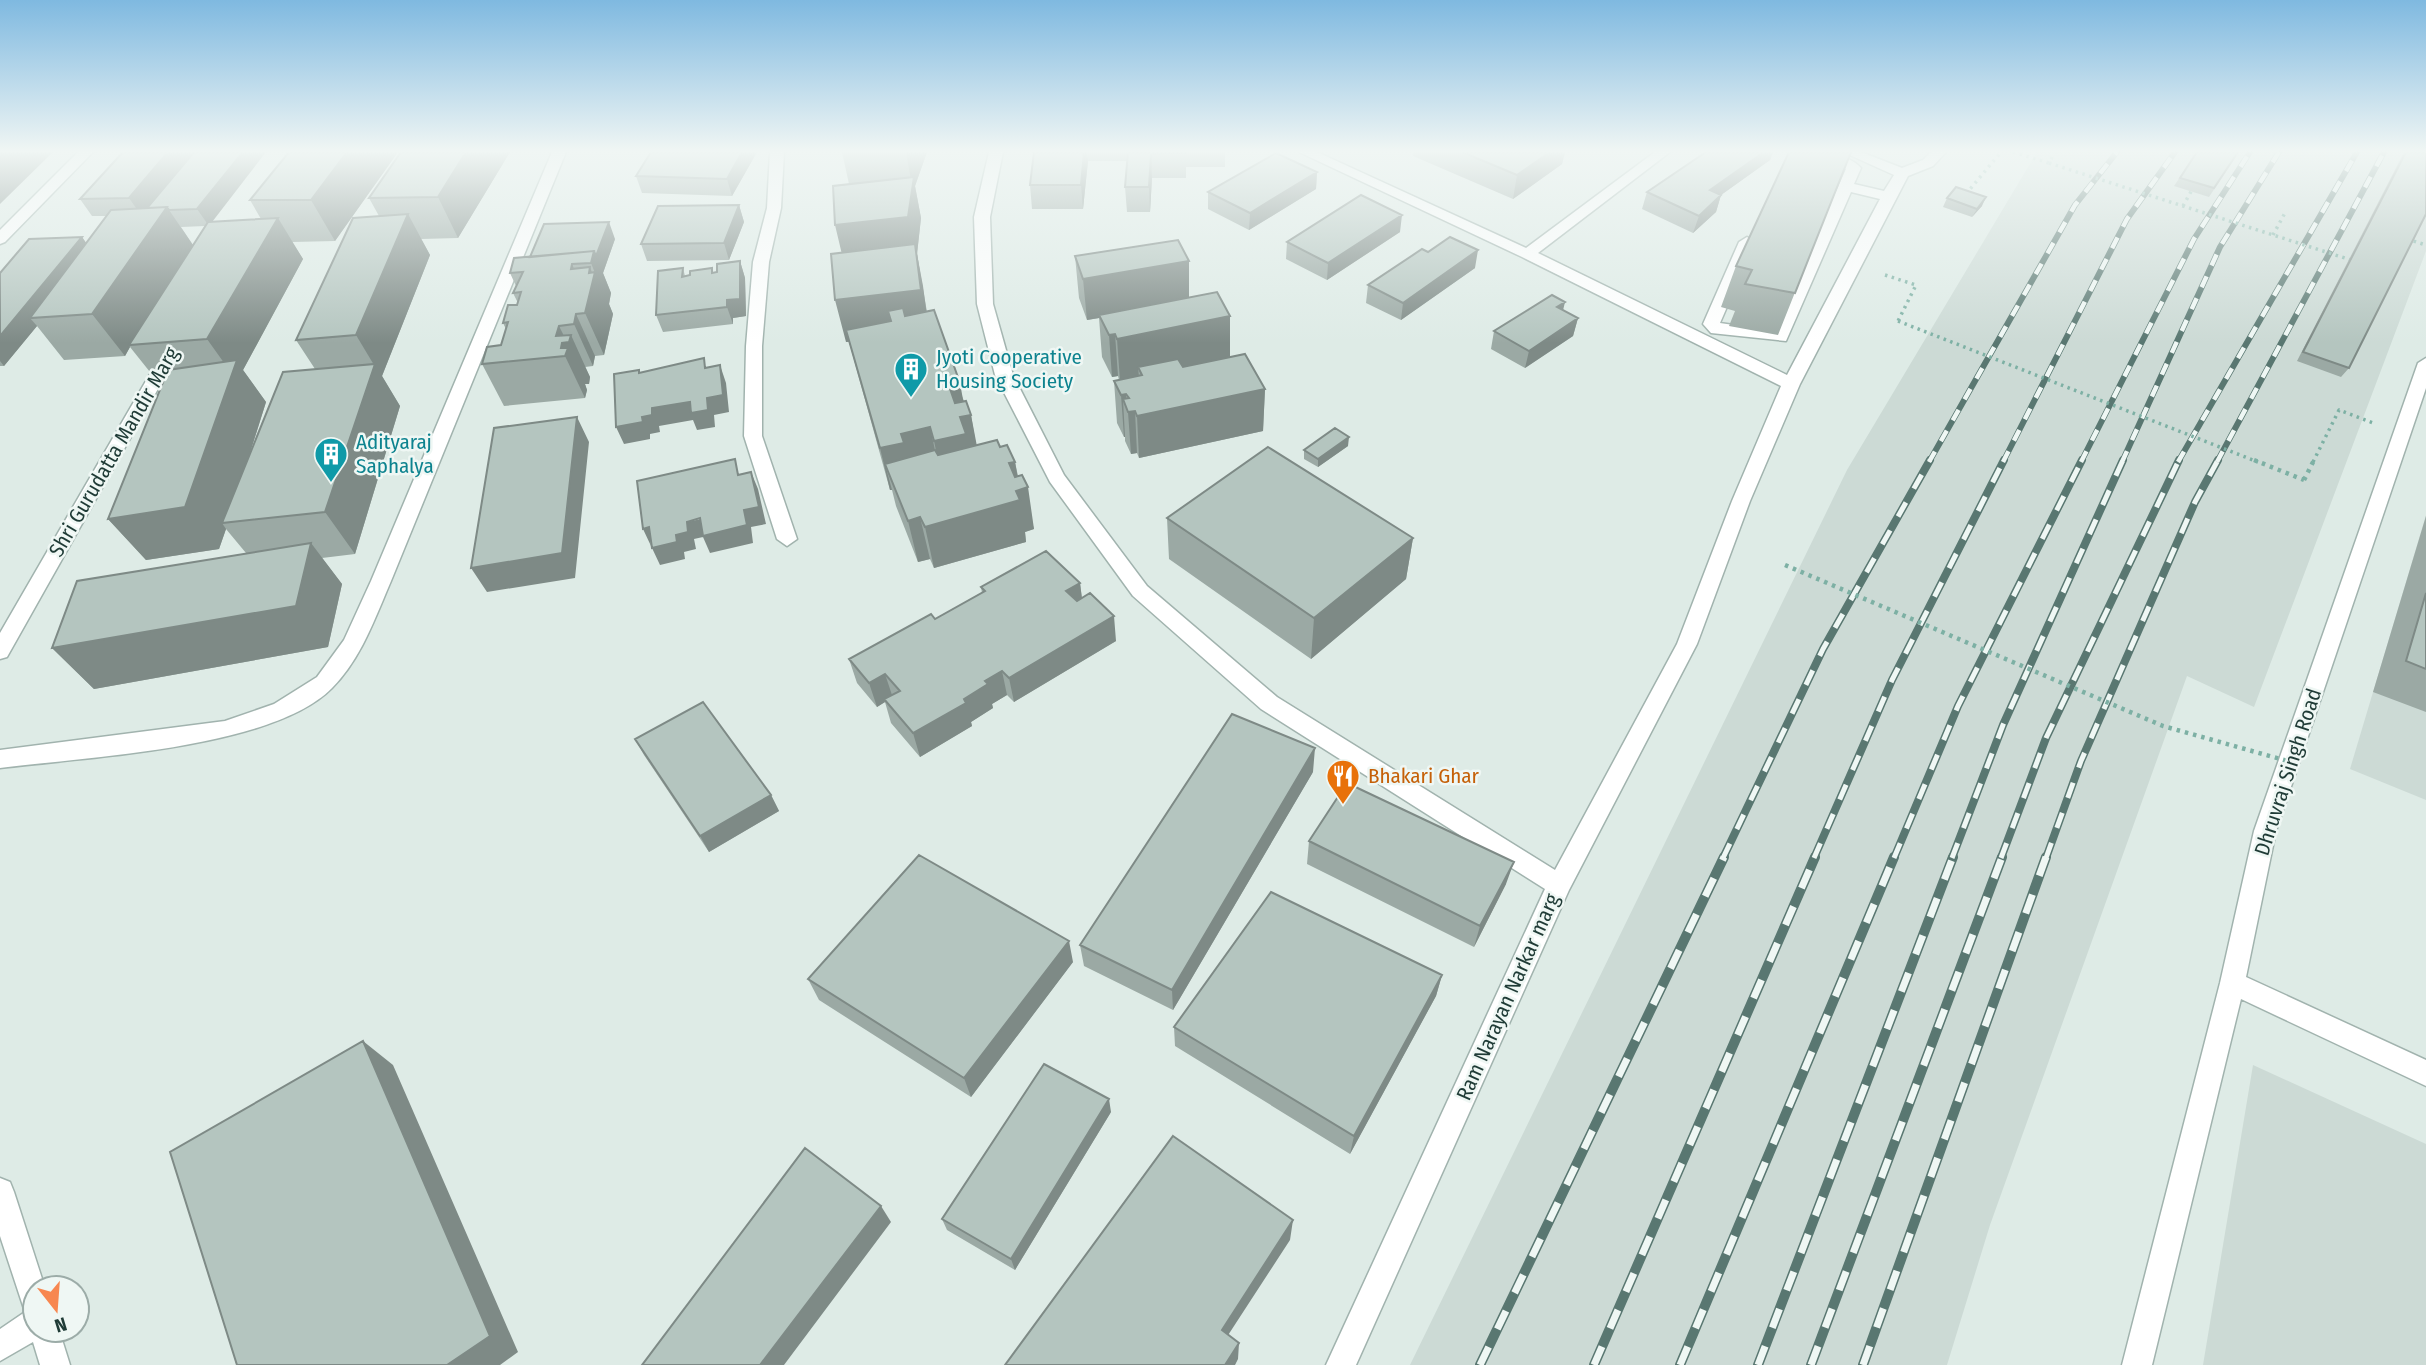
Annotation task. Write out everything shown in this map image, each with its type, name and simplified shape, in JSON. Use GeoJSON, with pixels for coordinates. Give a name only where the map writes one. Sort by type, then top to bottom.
{"type":"FeatureCollection","features":[{"type":"Feature","properties":{"kind":"street"},"geometry":{"type":"LineString","coordinates":[[0,239],[23,216]]}},
{"type":"Feature","properties":{"kind":"street"},"geometry":{"type":"LineString","coordinates":[[0,759],[226,730],[282,710],[324,683],[353,644],[533,216]]}},
{"type":"Feature","properties":{"kind":"street"},"geometry":{"type":"LineString","coordinates":[[772,216],[761,262],[755,332],[753,436],[787,539]]}},
{"type":"Feature","properties":{"kind":"street","name":"Ram Narayan Narkar marg"},"geometry":{"type":"LineString","coordinates":[[982,216],[985,304],[1004,375],[1056,478],[1140,591],[1269,703],[1559,886],[1341,1365]]}},
{"type":"Feature","properties":{"kind":"street"},"geometry":{"type":"LineString","coordinates":[[1444,216],[1791,384]]}},
{"type":"Feature","properties":{"kind":"street"},"geometry":{"type":"LineString","coordinates":[[1527,254],[1578,216]]}},
{"type":"Feature","properties":{"kind":"street"},"geometry":{"type":"LineString","coordinates":[[1755,225],[1711,320],[1717,329],[1780,337],[1833,216]]}},
{"type":"Feature","properties":{"kind":"street"},"geometry":{"type":"LineString","coordinates":[[1559,886],[1687,643],[1741,501],[1791,384],[1879,216]]}},
{"type":"Feature","properties":{"kind":"street","name":"Shri Gurudatta Mandir Marg"},"geometry":{"type":"LineString","coordinates":[[0,651],[178,339]]}},
{"type":"Feature","properties":{"kind":"street","name":"Dhruvraj Singh Road"},"geometry":{"type":"LineString","coordinates":[[2137,1365],[2232,983],[2265,831],[2291,762],[2426,363]]}},
{"type":"Feature","properties":{"kind":"street"},"geometry":{"type":"LineString","coordinates":[[2232,983],[2426,1073]]}},
{"type":"Feature","properties":{"kind":"street"},"geometry":{"type":"LineString","coordinates":[[0,1192],[26,1274]]}},
{"type":"Feature","properties":{"kind":"street"},"geometry":{"type":"LineString","coordinates":[[0,1346],[21,1332]]}},
{"type":"Feature","properties":{"kind":"street"},"geometry":{"type":"LineString","coordinates":[[48,1344],[55,1365]]}},
{"type":"Feature","properties":{"kind":"path"},"geometry":{"type":"LineString","coordinates":[[2213,216],[2360,263]]}},
{"type":"Feature","properties":{"kind":"path"},"geometry":{"type":"LineString","coordinates":[[2273,235],[2284,216]]}},
{"type":"Feature","properties":{"kind":"path"},"geometry":{"type":"LineString","coordinates":[[2402,238],[2426,246]]}},
{"type":"Feature","properties":{"kind":"path"},"geometry":{"type":"LineString","coordinates":[[1885,275],[1916,285],[1898,321],[2304,480],[2339,410]]}},
{"type":"Feature","properties":{"kind":"path"},"geometry":{"type":"LineString","coordinates":[[1785,565],[2163,726],[2291,762]]}},
{"type":"Feature","properties":{"kind":"shaded area"},"geometry":{"type":"Polygon","coordinates":[[[1999,216],[2426,216],[2426,251],[2254,707],[2187,676],[1990,1225],[1947,1365],[1410,1365],[1847,470],[1999,216]]]}},
{"type":"Feature","properties":{"kind":"shaded area"},"geometry":{"type":"Polygon","coordinates":[[[2426,515],[2426,800],[2350,769],[2426,515]]]}},
{"type":"Feature","properties":{"kind":"shaded area"},"geometry":{"type":"Polygon","coordinates":[[[2253,1065],[2426,1144],[2426,1365],[2203,1365],[2253,1065]]]}},
{"type":"Feature","properties":{"kind":"building"},"geometry":{"type":"Polygon","coordinates":[[[107,216],[161,216],[92,314],[30,318],[107,216]]]}},
{"type":"Feature","properties":{"kind":"building"},"geometry":{"type":"Polygon","coordinates":[[[407,216],[356,335],[296,340],[353,218],[407,216]]]}},
{"type":"Feature","properties":{"kind":"building"},"geometry":{"type":"Polygon","coordinates":[[[654,216],[735,216],[724,243],[641,244],[654,216]]]}},
{"type":"Feature","properties":{"kind":"building"},"geometry":{"type":"Polygon","coordinates":[[[835,216],[908,216],[908,217],[835,225],[835,216]]]}},
{"type":"Feature","properties":{"kind":"building"},"geometry":{"type":"Polygon","coordinates":[[[1328,216],[1401,216],[1328,263],[1287,242],[1328,216]]]}},
{"type":"Feature","properties":{"kind":"building"},"geometry":{"type":"Polygon","coordinates":[[[1759,216],[1826,216],[1795,293],[1745,284],[1752,270],[1736,266],[1759,216]]]}},
{"type":"Feature","properties":{"kind":"building"},"geometry":{"type":"Polygon","coordinates":[[[2373,216],[2425,216],[2349,368],[2303,352],[2373,216]]]}},
{"type":"Feature","properties":{"kind":"building"},"geometry":{"type":"Polygon","coordinates":[[[278,218],[207,339],[129,345],[208,222],[278,218]]]}},
{"type":"Feature","properties":{"kind":"building"},"geometry":{"type":"Polygon","coordinates":[[[609,222],[596,256],[594,251],[530,257],[544,224],[609,222]]]}},
{"type":"Feature","properties":{"kind":"building"},"geometry":{"type":"Polygon","coordinates":[[[82,237],[0,336],[0,273],[29,239],[82,237]]]}},
{"type":"Feature","properties":{"kind":"building"},"geometry":{"type":"Polygon","coordinates":[[[1450,237],[1478,250],[1403,303],[1368,285],[1422,249],[1428,252],[1450,237]]]}},
{"type":"Feature","properties":{"kind":"building"},"geometry":{"type":"Polygon","coordinates":[[[1178,240],[1189,261],[1083,279],[1075,256],[1178,240]]]}},
{"type":"Feature","properties":{"kind":"building"},"geometry":{"type":"Polygon","coordinates":[[[915,244],[921,290],[835,300],[831,254],[915,244]]]}},
{"type":"Feature","properties":{"kind":"building"},"geometry":{"type":"Polygon","coordinates":[[[594,251],[591,263],[572,264],[571,269],[590,267],[589,273],[595,272],[585,313],[576,314],[574,324],[559,326],[556,336],[571,335],[569,342],[562,343],[561,348],[568,348],[565,356],[482,364],[487,347],[501,345],[508,322],[503,323],[508,305],[517,305],[521,292],[513,293],[523,272],[510,273],[514,258],[594,251]]]}},
{"type":"Feature","properties":{"kind":"building"},"geometry":{"type":"Polygon","coordinates":[[[740,261],[740,299],[727,300],[727,307],[656,315],[658,271],[683,268],[682,277],[690,275],[690,271],[712,268],[712,273],[717,272],[717,264],[740,261]]]}},
{"type":"Feature","properties":{"kind":"building"},"geometry":{"type":"Polygon","coordinates":[[[1217,292],[1230,316],[1117,339],[1115,334],[1109,335],[1099,315],[1217,292]]]}},
{"type":"Feature","properties":{"kind":"building"},"geometry":{"type":"Polygon","coordinates":[[[1552,295],[1565,302],[1557,307],[1578,318],[1529,351],[1494,331],[1552,295]]]}},
{"type":"Feature","properties":{"kind":"building","name":"Jyoti Cooperative Housing Society"},"geometry":{"type":"Polygon","coordinates":[[[903,308],[905,316],[934,310],[960,383],[949,386],[955,403],[966,401],[971,415],[960,417],[966,434],[934,441],[930,427],[901,434],[904,443],[880,448],[846,330],[891,321],[888,311],[903,308]]]}},
{"type":"Feature","properties":{"kind":"building"},"geometry":{"type":"Polygon","coordinates":[[[1245,354],[1265,389],[1137,416],[1135,411],[1128,412],[1123,399],[1129,398],[1126,394],[1121,395],[1114,381],[1142,375],[1138,367],[1178,359],[1183,367],[1245,354]]]}},
{"type":"Feature","properties":{"kind":"building"},"geometry":{"type":"Polygon","coordinates":[[[704,358],[705,368],[720,365],[723,395],[707,398],[708,410],[691,413],[690,402],[652,408],[652,415],[642,417],[643,422],[616,427],[614,374],[639,370],[639,373],[704,358]]]}},
{"type":"Feature","properties":{"kind":"building"},"geometry":{"type":"Polygon","coordinates":[[[237,360],[185,507],[108,519],[168,370],[237,360]]]}},
{"type":"Feature","properties":{"kind":"building"},"geometry":{"type":"Polygon","coordinates":[[[375,364],[325,512],[222,523],[283,372],[375,364]]]}},
{"type":"Feature","properties":{"kind":"building"},"geometry":{"type":"Polygon","coordinates":[[[577,417],[562,553],[471,568],[494,428],[577,417]]]}},
{"type":"Feature","properties":{"kind":"building"},"geometry":{"type":"Polygon","coordinates":[[[1335,428],[1349,437],[1318,459],[1304,450],[1335,428]]]}},
{"type":"Feature","properties":{"kind":"building"},"geometry":{"type":"Polygon","coordinates":[[[997,440],[1000,447],[1007,445],[1015,462],[1009,463],[1015,477],[1022,475],[1028,487],[1016,491],[1020,500],[925,527],[920,517],[908,521],[885,464],[935,450],[938,455],[997,440]]]}},
{"type":"Feature","properties":{"kind":"building"},"geometry":{"type":"Polygon","coordinates":[[[1268,447],[1413,538],[1314,618],[1167,518],[1268,447]]]}},
{"type":"Feature","properties":{"kind":"building"},"geometry":{"type":"Polygon","coordinates":[[[735,459],[738,475],[751,472],[759,507],[744,510],[747,525],[703,536],[700,518],[687,522],[688,532],[676,535],[677,542],[652,548],[649,527],[643,529],[637,481],[735,459]]]}},
{"type":"Feature","properties":{"kind":"building"},"geometry":{"type":"Polygon","coordinates":[[[311,543],[296,606],[52,648],[77,581],[311,543]]]}},
{"type":"Feature","properties":{"kind":"building"},"geometry":{"type":"Polygon","coordinates":[[[1046,551],[1080,583],[1066,591],[1077,601],[1090,593],[1114,616],[1009,678],[1002,671],[985,681],[988,684],[964,699],[966,703],[913,733],[884,699],[900,691],[885,674],[869,683],[849,659],[931,614],[935,619],[985,591],[981,587],[1046,551]]]}},
{"type":"Feature","properties":{"kind":"building"},"geometry":{"type":"Polygon","coordinates":[[[2426,593],[2426,669],[2406,661],[2426,593]]]}},
{"type":"Feature","properties":{"kind":"building"},"geometry":{"type":"Polygon","coordinates":[[[703,702],[771,795],[700,836],[635,739],[703,702]]]}},
{"type":"Feature","properties":{"kind":"building"},"geometry":{"type":"Polygon","coordinates":[[[1232,714],[1315,748],[1172,990],[1080,945],[1232,714]]]}},
{"type":"Feature","properties":{"kind":"building"},"geometry":{"type":"Polygon","coordinates":[[[1347,783],[1514,862],[1480,926],[1309,841],[1347,783]]]}},
{"type":"Feature","properties":{"kind":"building"},"geometry":{"type":"Polygon","coordinates":[[[919,855],[1069,941],[964,1078],[808,979],[919,855]]]}},
{"type":"Feature","properties":{"kind":"building"},"geometry":{"type":"Polygon","coordinates":[[[1271,892],[1442,975],[1354,1136],[1174,1027],[1271,892]]]}},
{"type":"Feature","properties":{"kind":"building"},"geometry":{"type":"Polygon","coordinates":[[[363,1041],[490,1336],[447,1365],[237,1365],[170,1152],[363,1041]]]}},
{"type":"Feature","properties":{"kind":"building"},"geometry":{"type":"Polygon","coordinates":[[[1044,1064],[1109,1099],[1011,1259],[942,1219],[1044,1064]]]}},
{"type":"Feature","properties":{"kind":"building"},"geometry":{"type":"Polygon","coordinates":[[[1173,1136],[1293,1220],[1222,1330],[1239,1343],[1225,1365],[1005,1365],[1173,1136]]]}},
{"type":"Feature","properties":{"kind":"building"},"geometry":{"type":"Polygon","coordinates":[[[805,1148],[881,1206],[760,1365],[642,1365],[805,1148]]]}},
{"type":"Feature","properties":{"kind":"railway"},"geometry":{"type":"LineString","coordinates":[[1929,462],[2069,216]]}},
{"type":"Feature","properties":{"kind":"railway"},"geometry":{"type":"LineString","coordinates":[[2003,462],[2129,216]]}},
{"type":"Feature","properties":{"kind":"railway"},"geometry":{"type":"LineString","coordinates":[[2081,462],[2194,239],[2209,216]]}},
{"type":"Feature","properties":{"kind":"railway"},"geometry":{"type":"LineString","coordinates":[[2122,462],[2220,247],[2239,216]]}},
{"type":"Feature","properties":{"kind":"railway"},"geometry":{"type":"LineString","coordinates":[[2178,462],[2320,216]]}},
{"type":"Feature","properties":{"kind":"railway"},"geometry":{"type":"LineString","coordinates":[[2217,462],[2350,216]]}},
{"type":"Feature","properties":{"kind":"railway"},"geometry":{"type":"LineString","coordinates":[[1723,858],[1823,649],[1930,460]]}},
{"type":"Feature","properties":{"kind":"railway"},"geometry":{"type":"LineString","coordinates":[[1814,858],[1892,680],[2004,460]]}},
{"type":"Feature","properties":{"kind":"railway"},"geometry":{"type":"LineString","coordinates":[[1894,858],[1958,706],[2082,460]]}},
{"type":"Feature","properties":{"kind":"railway"},"geometry":{"type":"LineString","coordinates":[[1952,858],[2003,725],[2123,460]]}},
{"type":"Feature","properties":{"kind":"railway"},"geometry":{"type":"LineString","coordinates":[[2046,858],[2081,761],[2195,502],[2218,460]]}},
{"type":"Feature","properties":{"kind":"railway"},"geometry":{"type":"LineString","coordinates":[[2001,858],[2046,738],[2178,462]]}},
{"type":"Feature","properties":{"kind":"railway"},"geometry":{"type":"LineString","coordinates":[[1480,1365],[1724,857]]}},
{"type":"Feature","properties":{"kind":"railway"},"geometry":{"type":"LineString","coordinates":[[1594,1365],[1815,857]]}},
{"type":"Feature","properties":{"kind":"railway"},"geometry":{"type":"LineString","coordinates":[[1680,1365],[1894,857]]}},
{"type":"Feature","properties":{"kind":"railway"},"geometry":{"type":"LineString","coordinates":[[1758,1365],[1953,857]]}},
{"type":"Feature","properties":{"kind":"railway"},"geometry":{"type":"LineString","coordinates":[[1811,1365],[2002,857]]}},
{"type":"Feature","properties":{"kind":"railway"},"geometry":{"type":"LineString","coordinates":[[1863,1365],[2046,857]]}},
{"type":"Feature","properties":{"kind":"place","name":"Jyoti Cooperative Housing Society"},"geometry":{"type":"Point","coordinates":[911,399]}},
{"type":"Feature","properties":{"kind":"place","name":"Adityaraj Saphalya"},"geometry":{"type":"Point","coordinates":[331,484]}},
{"type":"Feature","properties":{"kind":"place","name":"Bhakari Ghar"},"geometry":{"type":"Point","coordinates":[1343,806]}}]}
